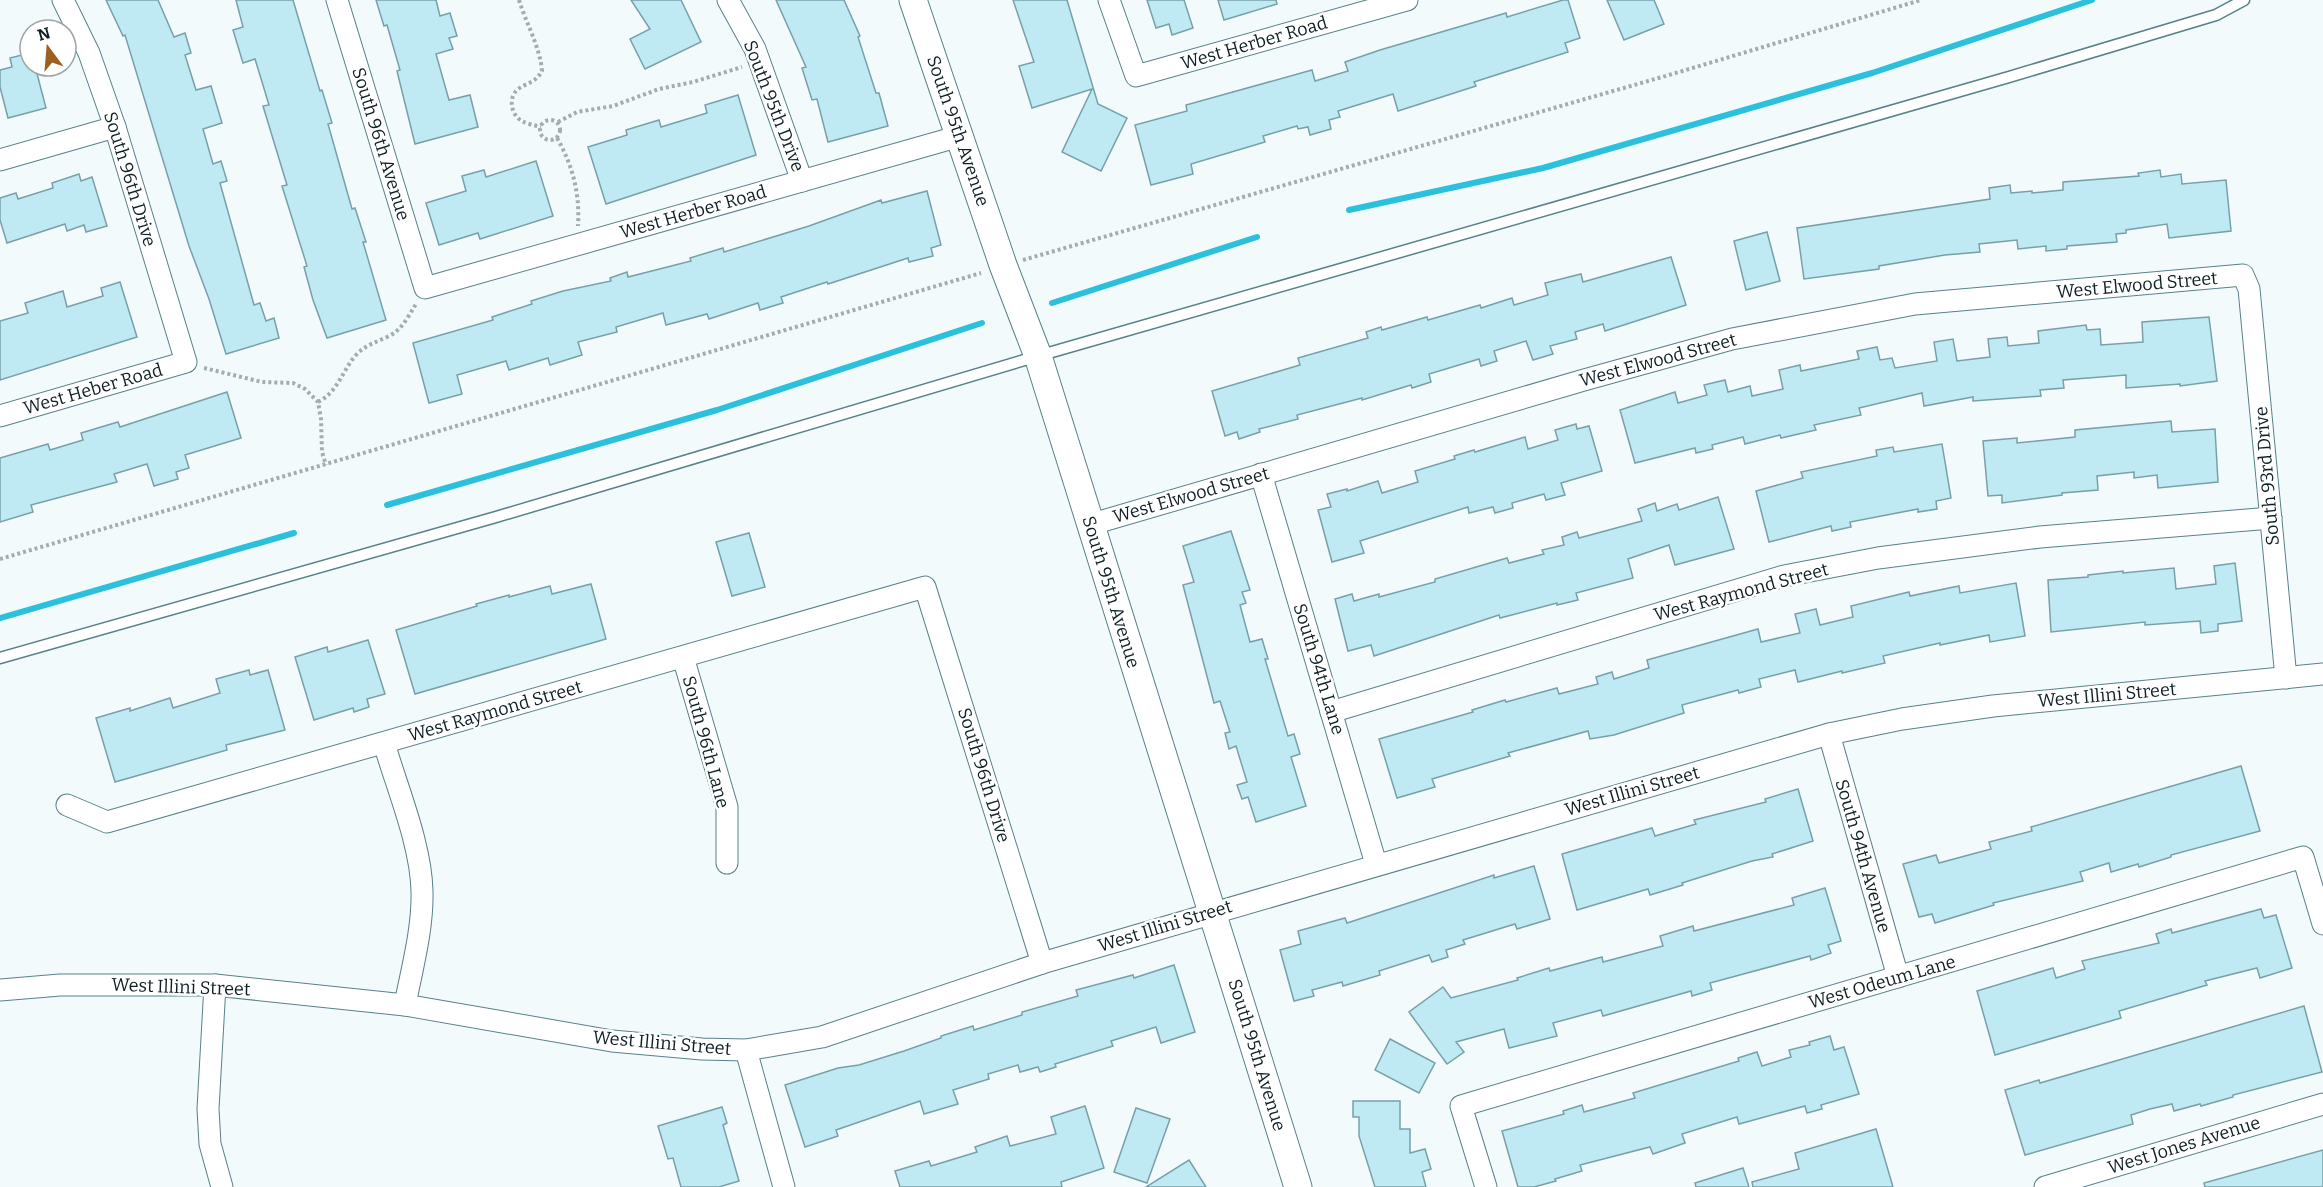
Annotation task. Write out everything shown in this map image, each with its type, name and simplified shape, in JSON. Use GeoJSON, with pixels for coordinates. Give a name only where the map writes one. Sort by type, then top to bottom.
{"type":"FeatureCollection","features":[{"type":"Feature","properties":{"kind":"street","name":"South 96th Drive"},"geometry":{"type":"LineString","coordinates":[[63,0],[89,53],[115,127],[186,362]]}},
{"type":"Feature","properties":{"kind":"street","name":"South 96th Avenue"},"geometry":{"type":"LineString","coordinates":[[337,0],[425,288]]}},
{"type":"Feature","properties":{"kind":"street","name":"South 95th Drive"},"geometry":{"type":"LineString","coordinates":[[728,0],[755,49],[802,181]]}},
{"type":"Feature","properties":{"kind":"street","name":"South 95th Avenue"},"geometry":{"type":"LineString","coordinates":[[913,0],[1003,265],[1038,356],[1298,1187]]}},
{"type":"Feature","properties":{"kind":"street","name":"West Herber Road"},"geometry":{"type":"LineString","coordinates":[[1110,0],[1136,76],[1407,0]]}},
{"type":"Feature","properties":{"kind":"street"},"geometry":{"type":"LineString","coordinates":[[0,160],[115,127]]}},
{"type":"Feature","properties":{"kind":"street","name":"West Herber Road"},"geometry":{"type":"LineString","coordinates":[[425,288],[960,136]]}},
{"type":"Feature","properties":{"kind":"street","name":"West Elwood Street"},"geometry":{"type":"LineString","coordinates":[[1089,525],[1732,339],[1916,304],[2243,275]]}},
{"type":"Feature","properties":{"kind":"street","name":"South 93rd Drive"},"geometry":{"type":"LineString","coordinates":[[2243,275],[2249,289],[2286,678]]}},
{"type":"Feature","properties":{"kind":"street","name":"West Heber Road"},"geometry":{"type":"LineString","coordinates":[[0,416],[186,362]]}},
{"type":"Feature","properties":{"kind":"street","name":"South 94th Lane"},"geometry":{"type":"LineString","coordinates":[[1261,474],[1376,864]]}},
{"type":"Feature","properties":{"kind":"street","name":"West Raymond Street"},"geometry":{"type":"LineString","coordinates":[[1331,712],[1784,576],[1878,558],[2040,537],[2271,518]]}},
{"type":"Feature","properties":{"kind":"street","name":"South 96th Drive"},"geometry":{"type":"LineString","coordinates":[[925,587],[1042,963]]}},
{"type":"Feature","properties":{"kind":"street","name":"West Raymond Street"},"geometry":{"type":"LineString","coordinates":[[67,805],[107,822],[925,587]]}},
{"type":"Feature","properties":{"kind":"street","name":"South 96th Lane"},"geometry":{"type":"LineString","coordinates":[[683,657],[727,807],[727,863]]}},
{"type":"Feature","properties":{"kind":"street","name":"West Illini Street"},"geometry":{"type":"LineString","coordinates":[[0,990],[60,985],[216,985],[405,1005],[612,1041],[702,1049],[746,1050],[822,1037],[1042,963],[1829,734],[1902,719],[1993,706],[2323,674]]}},
{"type":"Feature","properties":{"kind":"street","name":"South 94th Avenue"},"geometry":{"type":"LineString","coordinates":[[1829,734],[1898,977]]}},
{"type":"Feature","properties":{"kind":"street"},"geometry":{"type":"LineString","coordinates":[[384,743],[418,856],[422,891],[420,923],[405,1005]]}},
{"type":"Feature","properties":{"kind":"street","name":"West Odeum Lane"},"geometry":{"type":"LineString","coordinates":[[1486,1187],[1461,1106],[2303,857],[2323,924]]}},
{"type":"Feature","properties":{"kind":"street"},"geometry":{"type":"LineString","coordinates":[[216,985],[208,1109],[210,1144],[222,1187]]}},
{"type":"Feature","properties":{"kind":"street"},"geometry":{"type":"LineString","coordinates":[[746,1050],[784,1187]]}},
{"type":"Feature","properties":{"kind":"street","name":"West Jones Avenue"},"geometry":{"type":"LineString","coordinates":[[2045,1187],[2323,1104]]}},
{"type":"Feature","properties":{"kind":"lane"},"geometry":{"type":"LineString","coordinates":[[0,658],[507,514],[1038,356],[2009,77],[2216,15],[2244,0]]}},
{"type":"Feature","properties":{"kind":"path"},"geometry":{"type":"LineString","coordinates":[[519,0],[537,47],[542,71],[538,79],[516,91],[512,98],[512,106],[515,116],[521,121],[540,127]]}},
{"type":"Feature","properties":{"kind":"path"},"geometry":{"type":"LineString","coordinates":[[0,560],[1003,265],[1658,78],[1921,0]]}},
{"type":"Feature","properties":{"kind":"path"},"geometry":{"type":"LineString","coordinates":[[540,127],[548,120],[558,122],[577,112],[613,106],[659,89],[693,82],[759,62]]}},
{"type":"Feature","properties":{"kind":"path"},"geometry":{"type":"LineString","coordinates":[[540,127],[544,138],[551,140],[557,138],[561,132],[558,122]]}},
{"type":"Feature","properties":{"kind":"path"},"geometry":{"type":"LineString","coordinates":[[557,138],[567,154],[575,181],[578,226],[583,243]]}},
{"type":"Feature","properties":{"kind":"path"},"geometry":{"type":"LineString","coordinates":[[318,402],[336,387],[357,353],[372,343],[391,336],[402,325],[425,288]]}},
{"type":"Feature","properties":{"kind":"path"},"geometry":{"type":"LineString","coordinates":[[186,362],[262,382],[293,383],[305,389],[318,402],[322,452],[326,465]]}},
{"type":"Feature","properties":{"kind":"building"},"geometry":{"type":"Polygon","coordinates":[[[106,0],[158,0],[174,37],[185,33],[191,53],[185,55],[196,90],[211,86],[222,123],[203,129],[213,164],[221,161],[227,181],[220,183],[254,305],[260,303],[266,321],[274,318],[279,338],[226,354],[189,246],[125,35],[123,36],[106,0]]]}},
{"type":"Feature","properties":{"kind":"building"},"geometry":{"type":"Polygon","coordinates":[[[236,0],[293,0],[332,123],[328,124],[352,209],[355,208],[366,242],[363,242],[386,320],[327,338],[313,300],[304,267],[307,266],[282,186],[287,185],[263,106],[269,105],[255,59],[243,63],[233,30],[243,27],[236,0]]]}},
{"type":"Feature","properties":{"kind":"building"},"geometry":{"type":"Polygon","coordinates":[[[376,0],[436,0],[440,16],[450,13],[457,36],[449,38],[453,49],[436,54],[449,100],[470,95],[478,127],[415,144],[397,71],[400,70],[387,25],[384,26],[376,0]]]}},
{"type":"Feature","properties":{"kind":"building"},"geometry":{"type":"Polygon","coordinates":[[[631,0],[681,0],[701,42],[645,69],[630,39],[650,29],[631,0]]]}},
{"type":"Feature","properties":{"kind":"building"},"geometry":{"type":"Polygon","coordinates":[[[776,0],[844,0],[860,36],[858,37],[876,93],[879,93],[888,126],[828,142],[817,99],[812,100],[802,68],[806,67],[776,0]]]}},
{"type":"Feature","properties":{"kind":"building"},"geometry":{"type":"Polygon","coordinates":[[[1013,0],[1067,0],[1098,104],[1127,118],[1101,171],[1062,152],[1092,89],[1032,108],[1019,66],[1034,62],[1013,0]]]}},
{"type":"Feature","properties":{"kind":"building"},"geometry":{"type":"Polygon","coordinates":[[[1147,0],[1184,0],[1193,28],[1172,35],[1169,24],[1156,28],[1147,0]]]}},
{"type":"Feature","properties":{"kind":"building"},"geometry":{"type":"Polygon","coordinates":[[[1218,0],[1276,0],[1277,4],[1224,20],[1218,0]]]}},
{"type":"Feature","properties":{"kind":"building"},"geometry":{"type":"Polygon","coordinates":[[[1568,0],[1580,38],[1565,43],[1568,52],[1474,82],[1476,86],[1398,111],[1393,94],[1338,111],[1340,117],[1329,120],[1331,129],[1310,135],[1308,127],[1298,129],[1297,126],[1263,136],[1265,142],[1191,164],[1193,174],[1151,185],[1135,125],[1187,111],[1186,105],[1312,70],[1315,81],[1348,71],[1345,62],[1380,50],[1506,13],[1507,17],[1568,0]]]}},
{"type":"Feature","properties":{"kind":"building"},"geometry":{"type":"Polygon","coordinates":[[[1607,0],[1654,0],[1664,24],[1624,40],[1607,0]]]}},
{"type":"Feature","properties":{"kind":"building"},"geometry":{"type":"Polygon","coordinates":[[[18,56],[18,78],[38,78],[46,108],[8,118],[0,87],[0,70],[12,67],[10,58],[18,56]]]}},
{"type":"Feature","properties":{"kind":"building"},"geometry":{"type":"Polygon","coordinates":[[[738,95],[756,155],[606,204],[588,147],[627,135],[626,130],[659,120],[661,127],[707,113],[705,105],[738,95]]]}},
{"type":"Feature","properties":{"kind":"building"},"geometry":{"type":"Polygon","coordinates":[[[536,161],[553,216],[480,239],[478,233],[439,245],[426,203],[466,191],[462,176],[484,170],[486,177],[536,161]]]}},
{"type":"Feature","properties":{"kind":"building"},"geometry":{"type":"Polygon","coordinates":[[[2160,170],[2161,177],[2181,174],[2182,184],[2226,180],[2231,231],[2169,238],[2167,224],[2126,230],[2126,233],[2116,234],[2117,242],[2067,246],[2067,249],[2046,251],[2046,246],[2018,249],[2017,240],[1979,244],[1980,252],[1945,255],[1879,266],[1879,269],[1804,279],[1797,228],[1990,199],[1989,188],[2010,185],[2011,193],[2063,190],[2063,182],[2139,176],[2138,173],[2160,170]]]}},
{"type":"Feature","properties":{"kind":"building"},"geometry":{"type":"Polygon","coordinates":[[[79,174],[81,181],[92,177],[107,226],[86,232],[84,225],[67,231],[65,224],[7,243],[0,220],[0,198],[16,193],[18,199],[53,188],[52,183],[79,174]]]}},
{"type":"Feature","properties":{"kind":"building"},"geometry":{"type":"Polygon","coordinates":[[[927,191],[941,245],[931,248],[933,256],[909,262],[908,258],[828,284],[827,282],[781,297],[783,303],[760,310],[758,303],[709,319],[707,314],[666,325],[663,313],[616,327],[617,332],[578,342],[582,355],[550,365],[548,358],[509,370],[506,361],[457,375],[462,394],[429,403],[413,343],[493,320],[492,317],[532,304],[531,301],[563,291],[611,281],[610,278],[627,272],[628,277],[691,261],[690,258],[723,248],[724,252],[809,226],[881,200],[882,203],[927,191]]]}},
{"type":"Feature","properties":{"kind":"building"},"geometry":{"type":"Polygon","coordinates":[[[1767,232],[1780,281],[1746,290],[1734,241],[1767,232]]]}},
{"type":"Feature","properties":{"kind":"building"},"geometry":{"type":"Polygon","coordinates":[[[1671,257],[1686,305],[1605,331],[1603,324],[1575,332],[1577,339],[1550,346],[1553,354],[1533,360],[1526,341],[1494,351],[1497,361],[1481,366],[1479,359],[1429,374],[1431,382],[1412,388],[1411,385],[1362,400],[1362,398],[1297,415],[1298,419],[1259,429],[1260,432],[1239,439],[1237,432],[1225,436],[1212,391],[1300,365],[1298,358],[1368,338],[1366,332],[1381,327],[1382,330],[1427,317],[1428,320],[1480,305],[1481,308],[1512,298],[1514,305],[1548,295],[1545,283],[1581,274],[1583,282],[1671,257]]]}},
{"type":"Feature","properties":{"kind":"building"},"geometry":{"type":"Polygon","coordinates":[[[120,282],[137,337],[0,380],[0,321],[28,313],[25,303],[63,291],[67,307],[103,296],[101,288],[120,282]]]}},
{"type":"Feature","properties":{"kind":"building"},"geometry":{"type":"Polygon","coordinates":[[[2209,317],[2217,381],[2180,386],[2180,384],[2126,388],[2126,375],[2063,380],[2064,388],[2040,390],[2041,396],[1973,401],[1973,397],[1924,406],[1922,393],[1859,408],[1861,415],[1814,425],[1816,430],[1781,438],[1780,435],[1745,444],[1743,437],[1712,445],[1713,449],[1696,453],[1695,448],[1635,463],[1620,410],[1675,392],[1678,403],[1707,395],[1704,385],[1725,380],[1728,392],[1750,386],[1752,396],[1783,389],[1779,370],[1800,365],[1801,371],[1859,359],[1857,351],[1877,347],[1880,360],[1892,358],[1895,368],[1937,361],[1934,342],[1953,339],[1957,361],[1990,357],[1988,339],[2007,337],[2008,346],[2039,343],[2038,331],[2086,325],[2087,330],[2100,329],[2101,345],[2143,342],[2142,322],[2209,317]]]}},
{"type":"Feature","properties":{"kind":"building"},"geometry":{"type":"Polygon","coordinates":[[[227,392],[241,438],[185,455],[189,468],[176,472],[178,479],[154,486],[147,464],[114,474],[117,482],[31,505],[33,512],[0,522],[0,458],[48,444],[50,450],[83,440],[81,433],[118,422],[120,427],[227,392]]]}},
{"type":"Feature","properties":{"kind":"building"},"geometry":{"type":"Polygon","coordinates":[[[2171,421],[2172,432],[2215,429],[2218,482],[2158,488],[2157,475],[2134,478],[2134,472],[2097,476],[2098,490],[2062,493],[2062,495],[2002,503],[2002,495],[1988,496],[1983,441],[2017,438],[2017,443],[2075,437],[2075,430],[2171,421]]]}},
{"type":"Feature","properties":{"kind":"building"},"geometry":{"type":"Polygon","coordinates":[[[1576,424],[1577,429],[1589,426],[1602,471],[1561,483],[1565,495],[1546,500],[1544,494],[1512,503],[1513,508],[1495,513],[1493,507],[1469,513],[1468,507],[1360,541],[1364,553],[1332,562],[1318,510],[1331,507],[1327,494],[1347,489],[1347,491],[1378,481],[1382,493],[1418,482],[1415,471],[1455,459],[1454,456],[1525,437],[1528,449],[1558,440],[1555,430],[1576,424]]]}},
{"type":"Feature","properties":{"kind":"building"},"geometry":{"type":"Polygon","coordinates":[[[1942,444],[1951,498],[1936,501],[1937,509],[1918,512],[1918,509],[1850,522],[1851,527],[1832,531],[1831,526],[1769,542],[1756,491],[1803,478],[1801,472],[1877,456],[1876,450],[1893,447],[1894,452],[1942,444]]]}},
{"type":"Feature","properties":{"kind":"building"},"geometry":{"type":"Polygon","coordinates":[[[1718,497],[1734,549],[1675,565],[1669,545],[1628,559],[1633,578],[1576,593],[1578,600],[1500,618],[1499,615],[1374,656],[1371,645],[1348,651],[1335,599],[1352,594],[1354,601],[1379,594],[1379,597],[1435,582],[1435,579],[1507,558],[1509,563],[1544,554],[1542,550],[1564,545],[1562,537],[1577,532],[1579,538],[1642,521],[1638,509],[1655,503],[1657,511],[1677,504],[1679,510],[1718,497]]]}},
{"type":"Feature","properties":{"kind":"building"},"geometry":{"type":"Polygon","coordinates":[[[1231,531],[1250,590],[1242,592],[1246,603],[1240,605],[1250,642],[1262,639],[1268,659],[1265,659],[1288,736],[1294,734],[1300,754],[1291,757],[1306,806],[1256,822],[1248,797],[1242,799],[1237,785],[1247,782],[1236,746],[1229,749],[1225,733],[1230,732],[1220,701],[1214,703],[1183,585],[1194,582],[1183,546],[1231,531]]]}},
{"type":"Feature","properties":{"kind":"building"},"geometry":{"type":"Polygon","coordinates":[[[749,533],[765,587],[732,596],[716,542],[749,533]]]}},
{"type":"Feature","properties":{"kind":"building"},"geometry":{"type":"Polygon","coordinates":[[[2235,563],[2242,621],[2218,624],[2218,631],[2201,633],[2200,621],[2145,625],[2145,622],[2051,632],[2048,580],[2123,571],[2123,573],[2174,568],[2176,589],[2216,584],[2214,566],[2235,563]]]}},
{"type":"Feature","properties":{"kind":"building"},"geometry":{"type":"Polygon","coordinates":[[[2016,583],[2025,636],[1990,642],[1989,635],[1940,645],[1940,643],[1883,656],[1885,663],[1798,682],[1795,670],[1759,679],[1761,687],[1739,693],[1738,690],[1682,705],[1684,713],[1614,735],[1590,739],[1588,731],[1508,753],[1510,756],[1432,779],[1435,787],[1397,798],[1379,739],[1473,712],[1472,710],[1505,700],[1506,702],[1557,688],[1559,694],[1598,684],[1596,677],[1612,672],[1614,679],[1649,668],[1647,660],[1758,629],[1761,642],[1800,633],[1795,614],[1816,609],[1820,625],[1853,617],[1851,606],[1909,592],[1910,596],[1959,586],[1960,593],[2016,583]]]}},
{"type":"Feature","properties":{"kind":"building"},"geometry":{"type":"Polygon","coordinates":[[[591,584],[606,639],[415,694],[396,630],[509,595],[509,597],[550,586],[552,594],[591,584]]]}},
{"type":"Feature","properties":{"kind":"building"},"geometry":{"type":"Polygon","coordinates":[[[368,640],[385,694],[367,699],[369,707],[354,712],[353,708],[314,720],[295,657],[327,647],[328,652],[368,640]]]}},
{"type":"Feature","properties":{"kind":"building"},"geometry":{"type":"Polygon","coordinates":[[[249,670],[250,675],[268,670],[285,730],[226,745],[227,750],[115,782],[96,718],[130,708],[130,711],[170,698],[173,708],[220,693],[216,679],[249,670]]]}},
{"type":"Feature","properties":{"kind":"building"},"geometry":{"type":"Polygon","coordinates":[[[2241,766],[2260,831],[2171,855],[2171,857],[2139,867],[2138,864],[2111,872],[2109,863],[2080,872],[2083,881],[1993,903],[1994,905],[1935,923],[1932,914],[1919,917],[1903,864],[1936,855],[1939,863],[1991,849],[1989,842],[2032,831],[2031,827],[2241,766]]]}},
{"type":"Feature","properties":{"kind":"building"},"geometry":{"type":"Polygon","coordinates":[[[1798,789],[1813,841],[1772,854],[1773,857],[1752,861],[1650,895],[1648,889],[1577,910],[1562,854],[1652,828],[1655,836],[1696,824],[1694,820],[1766,802],[1765,799],[1798,789]]]}},
{"type":"Feature","properties":{"kind":"building"},"geometry":{"type":"Polygon","coordinates":[[[1534,866],[1550,919],[1517,929],[1515,924],[1463,940],[1465,944],[1446,950],[1448,957],[1432,962],[1429,955],[1379,971],[1380,975],[1343,986],[1342,982],[1312,990],[1314,996],[1294,1001],[1280,950],[1301,944],[1298,931],[1345,918],[1347,923],[1494,875],[1494,878],[1534,866]]]}},
{"type":"Feature","properties":{"kind":"building"},"geometry":{"type":"Polygon","coordinates":[[[1825,888],[1841,941],[1828,945],[1831,953],[1811,960],[1810,956],[1710,983],[1712,990],[1692,996],[1691,991],[1603,1016],[1601,1010],[1553,1023],[1557,1036],[1509,1048],[1504,1029],[1456,1042],[1464,1052],[1447,1064],[1409,1012],[1443,987],[1451,998],[1518,980],[1517,978],[1549,968],[1550,971],[1602,957],[1603,962],[1663,946],[1660,936],[1693,926],[1694,931],[1794,905],[1792,898],[1825,888]]]}},
{"type":"Feature","properties":{"kind":"building"},"geometry":{"type":"Polygon","coordinates":[[[2261,909],[2264,918],[2276,915],[2292,968],[2260,978],[2257,968],[2205,981],[2207,985],[2119,1011],[2121,1018],[1995,1055],[1977,991],[2053,968],[2056,978],[2085,969],[2082,961],[2159,943],[2156,934],[2171,929],[2172,933],[2261,909]]]}},
{"type":"Feature","properties":{"kind":"building"},"geometry":{"type":"Polygon","coordinates":[[[1174,965],[1195,1032],[1161,1043],[1156,1027],[1111,1041],[1113,1046],[1055,1064],[1056,1067],[1040,1072],[1038,1067],[1020,1072],[1018,1065],[988,1074],[989,1079],[953,1090],[958,1104],[924,1114],[920,1101],[836,1130],[838,1136],[805,1147],[785,1085],[904,1051],[973,1026],[974,1030],[1022,1015],[1022,1012],[1078,996],[1076,990],[1133,975],[1134,978],[1174,965]]]}},
{"type":"Feature","properties":{"kind":"building"},"geometry":{"type":"Polygon","coordinates":[[[2304,1006],[2322,1072],[2233,1095],[2233,1097],[2201,1106],[2200,1104],[2174,1111],[2172,1104],[2150,1109],[2131,1115],[2133,1124],[2025,1155],[2005,1090],[2039,1080],[2040,1083],[2304,1006]]]}},
{"type":"Feature","properties":{"kind":"building"},"geometry":{"type":"Polygon","coordinates":[[[1830,1036],[1834,1050],[1844,1047],[1859,1094],[1821,1105],[1822,1109],[1807,1113],[1805,1106],[1739,1124],[1737,1117],[1682,1134],[1685,1143],[1653,1154],[1650,1147],[1580,1165],[1582,1171],[1555,1179],[1556,1181],[1534,1187],[1518,1187],[1502,1131],[1564,1114],[1563,1111],[1582,1105],[1584,1112],[1635,1098],[1633,1093],[1739,1061],[1738,1058],[1757,1052],[1762,1066],[1791,1057],[1789,1050],[1810,1045],[1809,1042],[1830,1036]]]}},
{"type":"Feature","properties":{"kind":"building"},"geometry":{"type":"Polygon","coordinates":[[[1390,1039],[1435,1063],[1419,1093],[1375,1070],[1390,1039]]]}},
{"type":"Feature","properties":{"kind":"building"},"geometry":{"type":"Polygon","coordinates":[[[1353,1101],[1400,1101],[1400,1129],[1410,1129],[1410,1153],[1425,1149],[1431,1169],[1422,1172],[1426,1187],[1375,1187],[1359,1136],[1359,1117],[1353,1117],[1353,1101]]]}},
{"type":"Feature","properties":{"kind":"building"},"geometry":{"type":"Polygon","coordinates":[[[1085,1106],[1104,1168],[1061,1182],[1062,1187],[900,1187],[895,1171],[929,1161],[931,1166],[977,1152],[975,1147],[1007,1136],[1010,1146],[1056,1134],[1051,1117],[1085,1106]]]}},
{"type":"Feature","properties":{"kind":"building"},"geometry":{"type":"Polygon","coordinates":[[[722,1107],[727,1123],[723,1125],[739,1181],[719,1187],[681,1187],[673,1158],[668,1159],[658,1126],[722,1107]]]}},
{"type":"Feature","properties":{"kind":"building"},"geometry":{"type":"Polygon","coordinates":[[[1136,1108],[1170,1119],[1147,1183],[1114,1172],[1136,1108]]]}},
{"type":"Feature","properties":{"kind":"building"},"geometry":{"type":"Polygon","coordinates":[[[1876,1129],[1893,1187],[1753,1187],[1752,1182],[1799,1169],[1795,1153],[1876,1129]]]}},
{"type":"Feature","properties":{"kind":"building"},"geometry":{"type":"Polygon","coordinates":[[[2323,1150],[2323,1187],[2205,1187],[2204,1183],[2323,1150]]]}},
{"type":"Feature","properties":{"kind":"building"},"geometry":{"type":"Polygon","coordinates":[[[1189,1160],[1206,1187],[1146,1187],[1189,1160]]]}},
{"type":"Feature","properties":{"kind":"building"},"geometry":{"type":"Polygon","coordinates":[[[1743,1168],[1749,1187],[1696,1187],[1695,1183],[1743,1168]]]}},
{"type":"Feature","properties":{"kind":"waterway"},"geometry":{"type":"LineString","coordinates":[[1349,210],[1543,168],[1872,73],[2092,0]]}},
{"type":"Feature","properties":{"kind":"waterway"},"geometry":{"type":"LineString","coordinates":[[1052,303],[1257,237]]}},
{"type":"Feature","properties":{"kind":"waterway"},"geometry":{"type":"LineString","coordinates":[[387,505],[717,410],[982,323]]}},
{"type":"Feature","properties":{"kind":"waterway"},"geometry":{"type":"LineString","coordinates":[[0,618],[294,533]]}}]}
